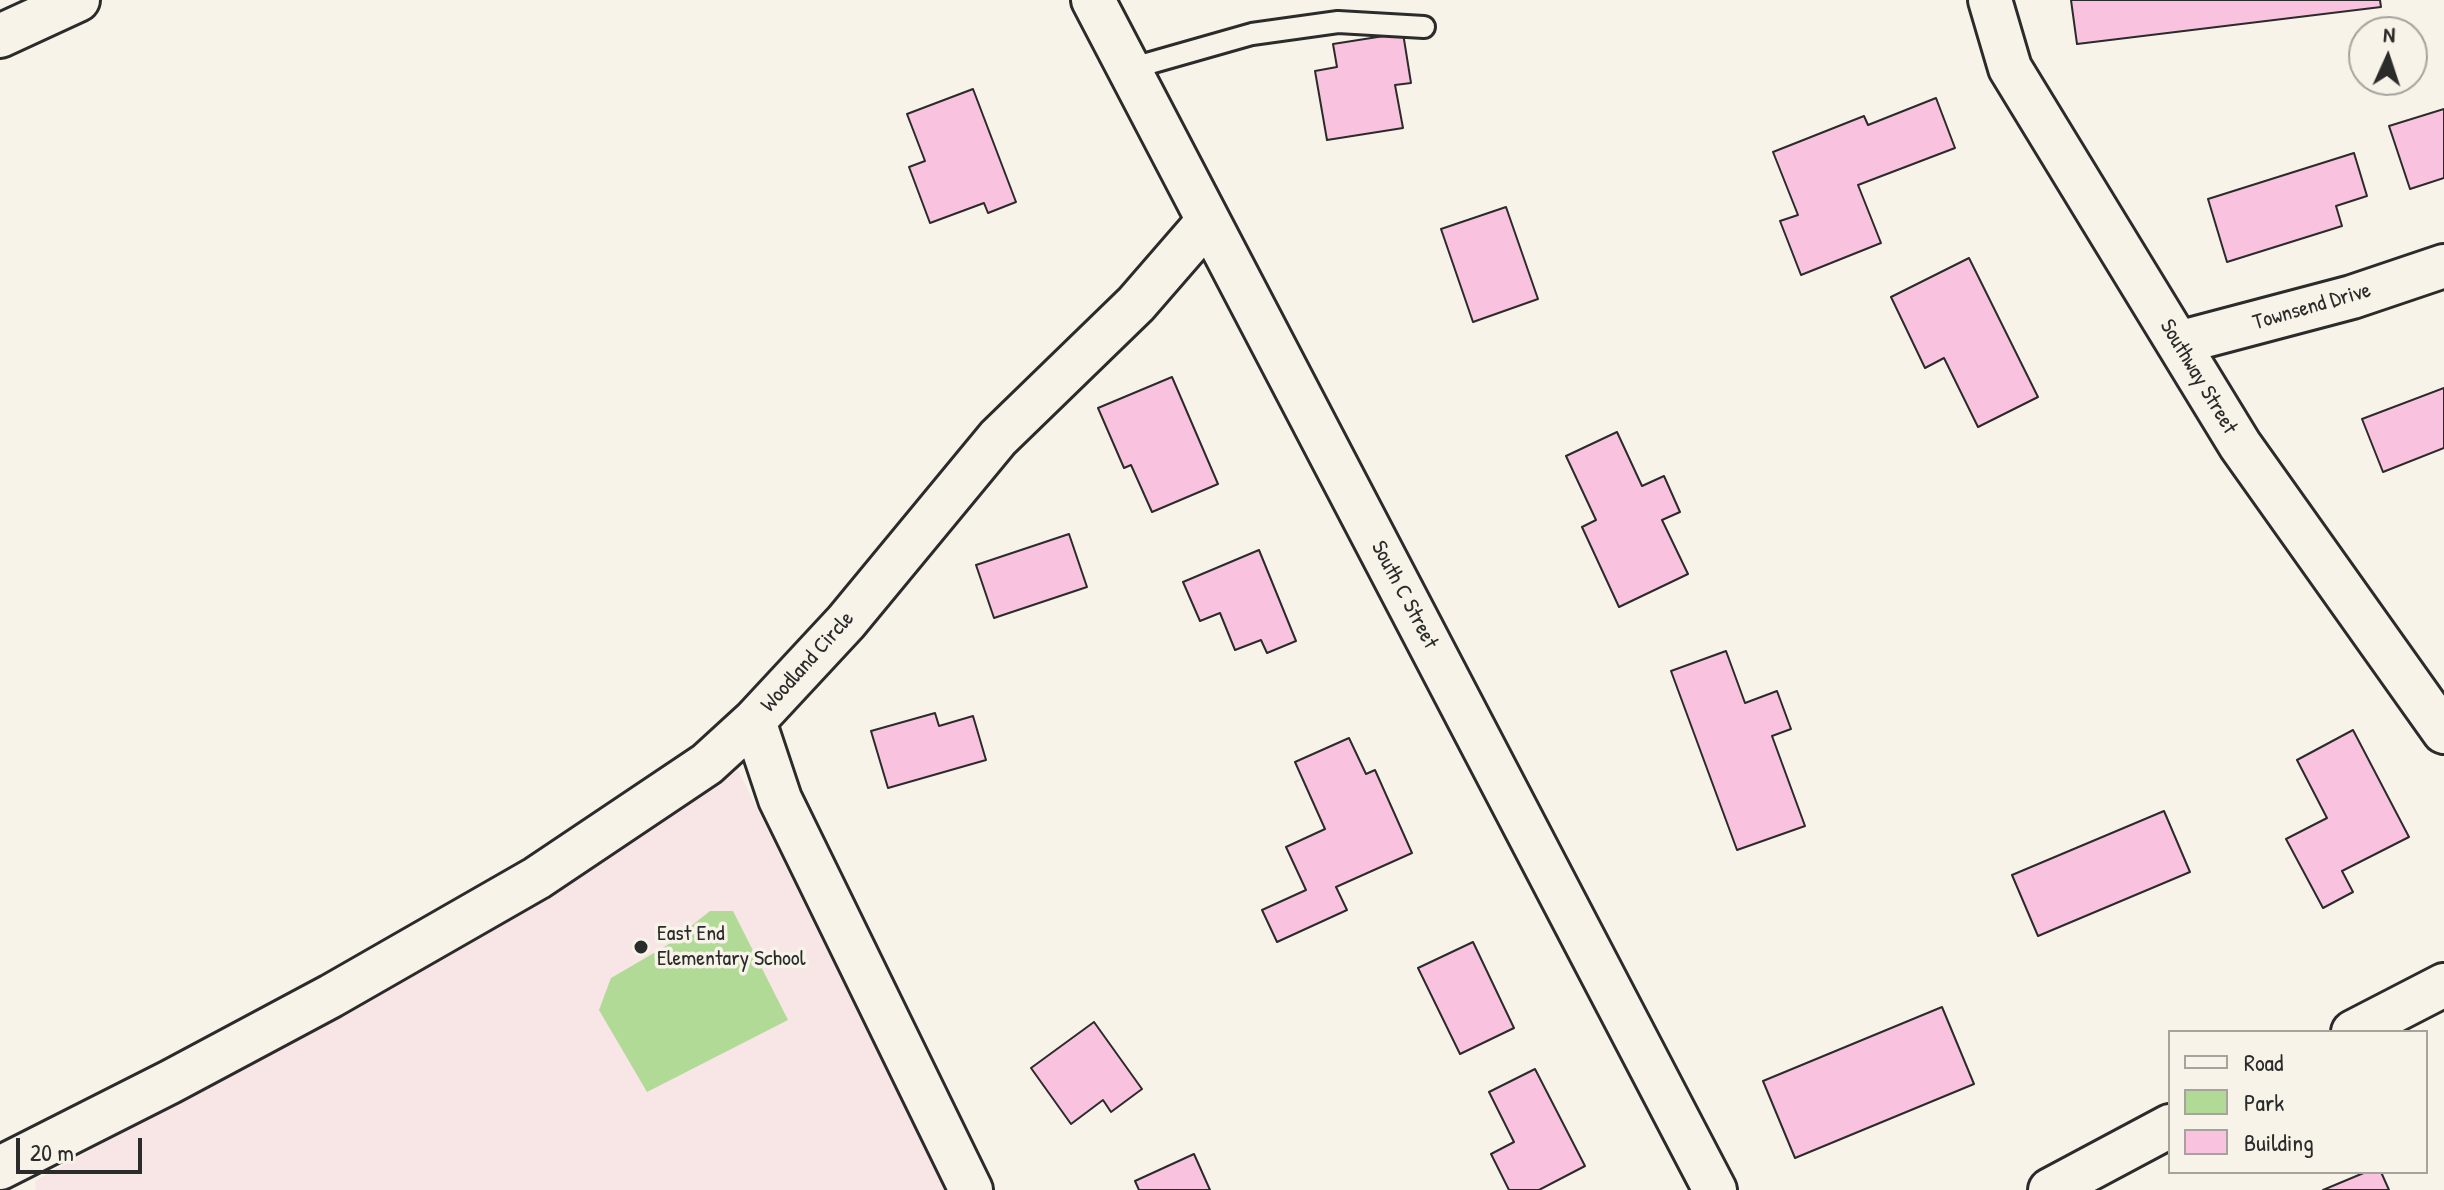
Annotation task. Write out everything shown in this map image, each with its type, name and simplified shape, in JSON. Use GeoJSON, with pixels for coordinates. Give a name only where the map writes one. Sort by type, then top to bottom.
{"type":"FeatureCollection","features":[{"type":"Feature","properties":{"kind":"street"},"geometry":{"type":"LineString","coordinates":[[0,36],[78,0]]}},
{"type":"Feature","properties":{"kind":"street","name":"South C Street"},"geometry":{"type":"LineString","coordinates":[[1093,0],[1715,1190]]}},
{"type":"Feature","properties":{"kind":"street","name":"Southway Street"},"geometry":{"type":"LineString","coordinates":[[1990,0],[2010,68],[2240,445],[2444,732]]}},
{"type":"Feature","properties":{"kind":"street","name":"Woodland Circle"},"geometry":{"type":"LineString","coordinates":[[971,1190],[780,799],[754,721],[846,622],[998,438],[1136,304],[1208,221]]}},
{"type":"Feature","properties":{"kind":"street","name":"Townsend Drive"},"geometry":{"type":"LineString","coordinates":[[2178,343],[2352,297],[2444,266]]}},
{"type":"Feature","properties":{"kind":"street"},"geometry":{"type":"LineString","coordinates":[[0,1168],[331,996],[537,878],[707,764],[754,721]]}},
{"type":"Feature","properties":{"kind":"street"},"geometry":{"type":"LineString","coordinates":[[2357,1030],[2444,985]]}},
{"type":"Feature","properties":{"kind":"street"},"geometry":{"type":"LineString","coordinates":[[2050,1190],[2168,1127]]}},
{"type":"Feature","properties":{"kind":"lane"},"geometry":{"type":"LineString","coordinates":[[1129,69],[1252,34],[1338,22],[1424,27]]}},
{"type":"Feature","properties":{"kind":"shaded area","name":"East End Elementary School"},"geometry":{"type":"Polygon","coordinates":[[[738,770],[945,1190],[36,1190],[35,1181],[238,1068],[360,1006],[555,888],[738,770]]]}},
{"type":"Feature","properties":{"kind":"green space"},"geometry":{"type":"Polygon","coordinates":[[[710,911],[733,911],[788,1020],[647,1092],[599,1010],[611,978],[666,946],[710,911]]]}},
{"type":"Feature","properties":{"kind":"building"},"geometry":{"type":"Polygon","coordinates":[[[2071,0],[2380,0],[2381,7],[2077,44],[2071,0]]]}},
{"type":"Feature","properties":{"kind":"building"},"geometry":{"type":"Polygon","coordinates":[[[1403,33],[1411,83],[1395,85],[1403,128],[1327,140],[1315,71],[1337,67],[1333,44],[1403,33]]]}},
{"type":"Feature","properties":{"kind":"building"},"geometry":{"type":"Polygon","coordinates":[[[973,89],[1016,202],[988,213],[984,203],[930,223],[909,167],[925,161],[907,114],[973,89]]]}},
{"type":"Feature","properties":{"kind":"building"},"geometry":{"type":"Polygon","coordinates":[[[1936,98],[1955,148],[1858,185],[1881,243],[1801,275],[1780,221],[1798,215],[1773,152],[1864,116],[1868,125],[1936,98]]]}},
{"type":"Feature","properties":{"kind":"building"},"geometry":{"type":"Polygon","coordinates":[[[2444,109],[2444,178],[2410,189],[2389,126],[2444,109]]]}},
{"type":"Feature","properties":{"kind":"building"},"geometry":{"type":"Polygon","coordinates":[[[2354,153],[2367,196],[2336,206],[2342,226],[2227,262],[2208,199],[2354,153]]]}},
{"type":"Feature","properties":{"kind":"building"},"geometry":{"type":"Polygon","coordinates":[[[1506,207],[1538,299],[1473,322],[1441,229],[1506,207]]]}},
{"type":"Feature","properties":{"kind":"building"},"geometry":{"type":"Polygon","coordinates":[[[1969,258],[2038,397],[1978,427],[1944,358],[1925,368],[1891,297],[1969,258]]]}},
{"type":"Feature","properties":{"kind":"building"},"geometry":{"type":"Polygon","coordinates":[[[1172,377],[1218,484],[1152,512],[1131,465],[1124,468],[1098,408],[1172,377]]]}},
{"type":"Feature","properties":{"kind":"building"},"geometry":{"type":"Polygon","coordinates":[[[2444,388],[2444,448],[2383,472],[2362,419],[2444,388]]]}},
{"type":"Feature","properties":{"kind":"building"},"geometry":{"type":"Polygon","coordinates":[[[1617,432],[1642,486],[1664,476],[1680,512],[1662,520],[1688,574],[1619,607],[1582,527],[1596,520],[1566,456],[1617,432]]]}},
{"type":"Feature","properties":{"kind":"building"},"geometry":{"type":"Polygon","coordinates":[[[1069,534],[1087,587],[994,618],[976,565],[1069,534]]]}},
{"type":"Feature","properties":{"kind":"building"},"geometry":{"type":"Polygon","coordinates":[[[1259,550],[1296,641],[1267,653],[1261,640],[1235,650],[1220,613],[1200,621],[1183,582],[1259,550]]]}},
{"type":"Feature","properties":{"kind":"building"},"geometry":{"type":"Polygon","coordinates":[[[1726,651],[1745,703],[1777,691],[1791,729],[1772,736],[1805,826],[1737,850],[1671,671],[1726,651]]]}},
{"type":"Feature","properties":{"kind":"building"},"geometry":{"type":"Polygon","coordinates":[[[935,713],[939,726],[973,716],[986,760],[888,788],[871,731],[935,713]]]}},
{"type":"Feature","properties":{"kind":"building"},"geometry":{"type":"Polygon","coordinates":[[[2353,730],[2409,837],[2342,871],[2353,892],[2323,908],[2286,839],[2327,818],[2297,760],[2353,730]]]}},
{"type":"Feature","properties":{"kind":"building"},"geometry":{"type":"Polygon","coordinates":[[[1349,738],[1366,774],[1375,770],[1412,853],[1336,887],[1347,910],[1277,942],[1262,910],[1306,890],[1286,847],[1325,829],[1295,762],[1349,738]]]}},
{"type":"Feature","properties":{"kind":"building"},"geometry":{"type":"Polygon","coordinates":[[[2164,811],[2190,872],[2038,936],[2012,875],[2164,811]]]}},
{"type":"Feature","properties":{"kind":"building"},"geometry":{"type":"Polygon","coordinates":[[[1473,942],[1514,1028],[1460,1054],[1418,968],[1473,942]]]}},
{"type":"Feature","properties":{"kind":"building"},"geometry":{"type":"Polygon","coordinates":[[[1942,1007],[1974,1084],[1795,1158],[1763,1081],[1942,1007]]]}},
{"type":"Feature","properties":{"kind":"building"},"geometry":{"type":"Polygon","coordinates":[[[1094,1022],[1142,1089],[1111,1112],[1103,1100],[1071,1124],[1031,1068],[1094,1022]]]}},
{"type":"Feature","properties":{"kind":"building"},"geometry":{"type":"Polygon","coordinates":[[[1535,1069],[1585,1166],[1539,1190],[1509,1190],[1491,1154],[1514,1142],[1489,1092],[1535,1069]]]}},
{"type":"Feature","properties":{"kind":"building"},"geometry":{"type":"Polygon","coordinates":[[[1194,1154],[1210,1190],[1139,1190],[1135,1181],[1194,1154]]]}},
{"type":"Feature","properties":{"kind":"building"},"geometry":{"type":"Polygon","coordinates":[[[2361,1174],[2382,1174],[2389,1190],[2323,1190],[2361,1174]]]}},
{"type":"Feature","properties":{"kind":"place","name":"East End Elementary School"},"geometry":{"type":"Point","coordinates":[641,947]}}]}
